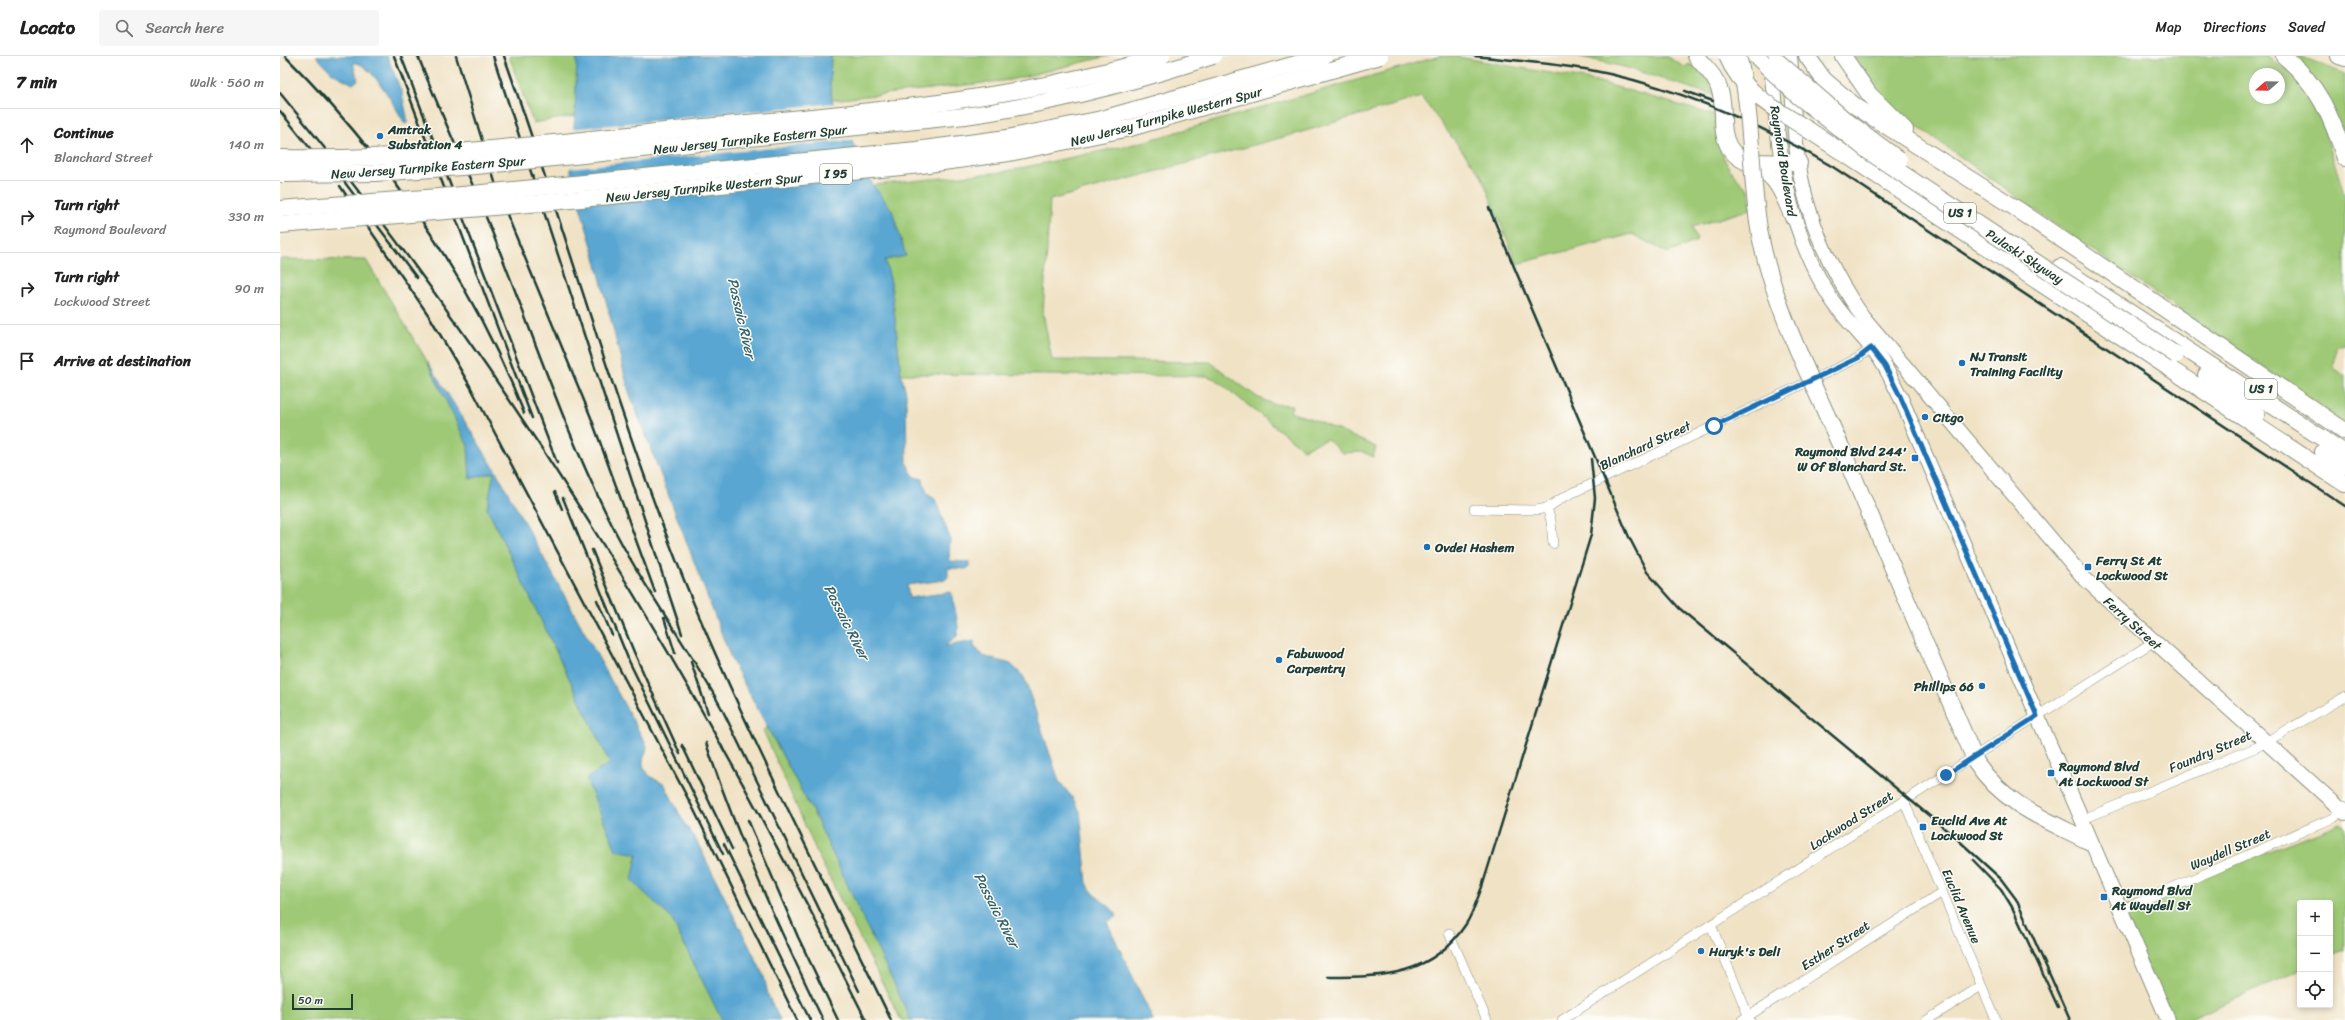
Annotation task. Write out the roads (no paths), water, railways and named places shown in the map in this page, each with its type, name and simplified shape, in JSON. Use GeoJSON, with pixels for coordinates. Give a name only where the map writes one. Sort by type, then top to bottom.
{"type":"FeatureCollection","features":[{"type":"Feature","properties":{"kind":"highway","name":"New Jersey Turnpike Eastern Spur"},"geometry":{"type":"LineString","coordinates":[[280,158],[358,158],[456,152],[924,105],[1048,86],[1162,56]]}},
{"type":"Feature","properties":{"kind":"highway","name":"New Jersey Turnpike Eastern Spur"},"geometry":{"type":"LineString","coordinates":[[280,174],[375,173],[476,166],[946,118],[1020,108],[1075,96],[1213,56]]}},
{"type":"Feature","properties":{"kind":"highway","name":"New Jersey Turnpike Western Spur"},"geometry":{"type":"LineString","coordinates":[[280,210],[452,196],[916,150],[988,141],[1114,116],[1324,56]]}},
{"type":"Feature","properties":{"kind":"highway","name":"New Jersey Turnpike Western Spur"},"geometry":{"type":"LineString","coordinates":[[280,225],[534,204],[921,165],[1003,154],[1130,128],[1380,56]]}},
{"type":"Feature","properties":{"kind":"highway"},"geometry":{"type":"LineString","coordinates":[[1696,56],[1713,75],[1719,87],[1722,100],[1724,134],[1731,151],[1741,159],[1770,176],[1793,217]]}},
{"type":"Feature","properties":{"kind":"highway"},"geometry":{"type":"LineString","coordinates":[[1727,56],[1738,77],[1750,91],[2345,484]]}},
{"type":"Feature","properties":{"kind":"highway"},"geometry":{"type":"LineString","coordinates":[[1738,56],[1745,88],[1757,217],[1767,262],[1786,318],[1974,757],[1993,784],[2011,801],[2030,813],[2090,842]]}},
{"type":"Feature","properties":{"kind":"highway","name":"Pulaski Skyway"},"geometry":{"type":"LineString","coordinates":[[1756,56],[1798,96],[1868,151],[2175,344]]}},
{"type":"Feature","properties":{"kind":"highway","name":"Pulaski Skyway"},"geometry":{"type":"LineString","coordinates":[[1771,56],[1844,119],[1916,173],[2175,344],[2206,375]]}},
{"type":"Feature","properties":{"kind":"highway"},"geometry":{"type":"LineString","coordinates":[[1807,56],[1824,80],[1855,106],[2017,209],[2345,431]]}},
{"type":"Feature","properties":{"kind":"highway"},"geometry":{"type":"LineString","coordinates":[[1842,56],[1864,88],[1899,124],[1932,149],[2001,195],[2017,209]]}},
{"type":"Feature","properties":{"kind":"highway"},"geometry":{"type":"LineString","coordinates":[[2284,56],[2302,72],[2317,90],[2329,113],[2345,158]]}},
{"type":"Feature","properties":{"kind":"highway"},"geometry":{"type":"LineString","coordinates":[[2339,56],[2345,58]]}},
{"type":"Feature","properties":{"kind":"highway"},"geometry":{"type":"LineString","coordinates":[[1741,159],[1782,164],[1799,163]]}},
{"type":"Feature","properties":{"kind":"highway"},"geometry":{"type":"LineString","coordinates":[[2175,344],[2345,454]]}},
{"type":"Feature","properties":{"kind":"highway","name":"US 1"},"geometry":{"type":"LineString","coordinates":[[2175,344],[2345,442]]}},
{"type":"Feature","properties":{"kind":"highway"},"geometry":{"type":"LineString","coordinates":[[2206,375],[2345,466]]}},
{"type":"Feature","properties":{"kind":"highway","name":"US 1"},"geometry":{"type":"LineString","coordinates":[[2206,375],[2345,476]]}},
{"type":"Feature","properties":{"kind":"main road","name":"Raymond Boulevard"},"geometry":{"type":"LineString","coordinates":[[1771,56],[1782,164],[1793,217],[1803,247],[1822,283],[1837,307],[1876,344]]}},
{"type":"Feature","properties":{"kind":"main road","name":"Raymond Boulevard"},"geometry":{"type":"LineString","coordinates":[[1790,56],[1799,163],[1808,204],[1829,260],[1876,344],[1900,396],[2090,842],[2168,1020]]}},
{"type":"Feature","properties":{"kind":"main road","name":"Ferry Street"},"geometry":{"type":"LineString","coordinates":[[1876,344],[2084,578],[2265,742],[2344,809]]}},
{"type":"Feature","properties":{"kind":"street","name":"Blanchard Street"},"geometry":{"type":"LineString","coordinates":[[1474,509],[1529,510],[1547,508],[1570,494],[1858,358],[1876,344]]}},
{"type":"Feature","properties":{"kind":"street"},"geometry":{"type":"LineString","coordinates":[[1547,508],[1551,520],[1553,544]]}},
{"type":"Feature","properties":{"kind":"street","name":"Lockwood Street"},"geometry":{"type":"LineString","coordinates":[[1562,1020],[2153,642]]}},
{"type":"Feature","properties":{"kind":"street","name":"Foundry Street"},"geometry":{"type":"LineString","coordinates":[[2081,820],[2265,742],[2345,697]]}},
{"type":"Feature","properties":{"kind":"street","name":"Euclid Avenue"},"geometry":{"type":"LineString","coordinates":[[1904,802],[1996,1020]]}},
{"type":"Feature","properties":{"kind":"street","name":"Waydell Street"},"geometry":{"type":"LineString","coordinates":[[2121,910],[2332,818],[2344,809]]}},
{"type":"Feature","properties":{"kind":"street","name":"Esther Street"},"geometry":{"type":"LineString","coordinates":[[1747,1019],[1942,892]]}},
{"type":"Feature","properties":{"kind":"street"},"geometry":{"type":"LineString","coordinates":[[1711,926],[1747,1019]]}},
{"type":"Feature","properties":{"kind":"street"},"geometry":{"type":"LineString","coordinates":[[1449,933],[1487,1020]]}},
{"type":"Feature","properties":{"kind":"street"},"geometry":{"type":"LineString","coordinates":[[1927,1020],[1981,986]]}},
{"type":"Feature","properties":{"kind":"water"},"geometry":{"type":"Polygon","coordinates":[[[316,56],[387,56],[402,93],[408,122],[405,124],[382,87],[367,69],[360,64],[353,63],[358,80],[353,84],[332,73],[316,56]]]}},
{"type":"Feature","properties":{"kind":"water","name":"Passaic River"},"geometry":{"type":"Polygon","coordinates":[[[577,56],[831,56],[830,84],[832,100],[873,185],[892,210],[906,256],[885,260],[891,283],[901,374],[906,393],[907,464],[914,477],[923,479],[927,494],[935,499],[950,538],[949,561],[969,562],[969,567],[966,569],[948,568],[948,577],[945,580],[907,585],[909,598],[951,592],[958,632],[956,638],[945,646],[974,641],[974,646],[983,656],[1011,664],[1024,677],[1059,781],[1072,797],[1080,811],[1087,883],[1094,894],[1111,908],[1117,916],[1107,922],[1153,1020],[911,1020],[815,816],[732,661],[629,392],[594,253],[572,180],[570,160],[575,116],[577,56]]]}},
{"type":"Feature","properties":{"kind":"water"},"geometry":{"type":"Polygon","coordinates":[[[427,361],[496,471],[647,746],[643,765],[653,778],[664,783],[684,823],[694,836],[764,976],[768,995],[780,1020],[722,1020],[671,918],[632,881],[637,854],[616,850],[586,779],[610,763],[487,508],[494,472],[470,479],[468,446],[427,361]]]}},
{"type":"Feature","properties":{"kind":"railway"},"geometry":{"type":"LineString","coordinates":[[285,56],[323,95],[358,136],[392,178],[423,222],[452,267],[478,314],[524,413]]}},
{"type":"Feature","properties":{"kind":"railway"},"geometry":{"type":"LineString","coordinates":[[394,56],[532,418]]}},
{"type":"Feature","properties":{"kind":"railway"},"geometry":{"type":"LineString","coordinates":[[401,56],[557,463]]}},
{"type":"Feature","properties":{"kind":"railway"},"geometry":{"type":"LineString","coordinates":[[418,56],[488,223],[550,384],[593,486],[635,567],[694,661],[722,709],[859,991]]}},
{"type":"Feature","properties":{"kind":"railway"},"geometry":{"type":"LineString","coordinates":[[456,56],[499,195],[590,415],[655,592]]}},
{"type":"Feature","properties":{"kind":"railway"},"geometry":{"type":"LineString","coordinates":[[493,56],[682,634]]}},
{"type":"Feature","properties":{"kind":"railway"},"geometry":{"type":"LineString","coordinates":[[504,56],[527,121],[635,450],[684,580],[732,692],[891,1020]]}},
{"type":"Feature","properties":{"kind":"railway"},"geometry":{"type":"LineString","coordinates":[[1474,56],[1544,63],[1618,76],[1682,95],[1714,107],[1775,135],[1833,167],[2345,506]]}},
{"type":"Feature","properties":{"kind":"railway"},"geometry":{"type":"LineString","coordinates":[[1685,91],[1713,101]]}},
{"type":"Feature","properties":{"kind":"railway"},"geometry":{"type":"LineString","coordinates":[[280,93],[366,201],[448,312],[526,425],[600,540],[671,657],[738,776],[803,897],[866,1020]]}},
{"type":"Feature","properties":{"kind":"railway"},"geometry":{"type":"LineString","coordinates":[[280,111],[330,173]]}},
{"type":"Feature","properties":{"kind":"railway"},"geometry":{"type":"LineString","coordinates":[[330,163],[417,278]]}},
{"type":"Feature","properties":{"kind":"railway"},"geometry":{"type":"LineString","coordinates":[[340,186],[431,319],[470,386],[694,810],[797,1020]]}},
{"type":"Feature","properties":{"kind":"railway"},"geometry":{"type":"LineString","coordinates":[[1489,208],[1629,537],[1647,572],[1679,608],[1956,838],[2001,879],[2016,899],[2070,1020]]}},
{"type":"Feature","properties":{"kind":"railway"},"geometry":{"type":"LineString","coordinates":[[1328,977],[1387,974],[1422,964],[1438,954],[1453,941],[1466,924],[1473,911],[1482,887],[1591,535],[1595,498],[1591,459]]}},
{"type":"Feature","properties":{"kind":"railway"},"geometry":{"type":"LineString","coordinates":[[555,492],[562,509]]}},
{"type":"Feature","properties":{"kind":"railway"},"geometry":{"type":"LineString","coordinates":[[563,498],[629,661],[723,854]]}},
{"type":"Feature","properties":{"kind":"railway"},"geometry":{"type":"LineString","coordinates":[[592,550],[634,652],[680,754]]}},
{"type":"Feature","properties":{"kind":"railway"},"geometry":{"type":"LineString","coordinates":[[597,600],[612,635]]}},
{"type":"Feature","properties":{"kind":"railway"},"geometry":{"type":"LineString","coordinates":[[664,618],[675,653]]}},
{"type":"Feature","properties":{"kind":"railway"},"geometry":{"type":"LineString","coordinates":[[691,662],[708,713]]}},
{"type":"Feature","properties":{"kind":"railway"},"geometry":{"type":"LineString","coordinates":[[706,743],[745,849],[823,1020]]}},
{"type":"Feature","properties":{"kind":"railway"},"geometry":{"type":"LineString","coordinates":[[682,745],[732,849]]}},
{"type":"Feature","properties":{"kind":"railway"},"geometry":{"type":"LineString","coordinates":[[748,820],[798,937],[838,1020]]}},
{"type":"Feature","properties":{"kind":"railway"},"geometry":{"type":"LineString","coordinates":[[724,844],[810,1020]]}},
{"type":"Feature","properties":{"kind":"railway"},"geometry":{"type":"LineString","coordinates":[[1973,860],[2001,889],[2012,907],[2058,1007]]}},
{"type":"Feature","properties":{"kind":"place","name":"Amtrak Substation 4"},"geometry":{"type":"Point","coordinates":[380,136]}},
{"type":"Feature","properties":{"kind":"place","name":"NJ Transit Training Facility"},"geometry":{"type":"Point","coordinates":[1962,363]}},
{"type":"Feature","properties":{"kind":"place","name":"Citgo"},"geometry":{"type":"Point","coordinates":[1925,417]}},
{"type":"Feature","properties":{"kind":"place","name":"Raymond Blvd 244' W Of Blanchard St."},"geometry":{"type":"Point","coordinates":[1915,458]}},
{"type":"Feature","properties":{"kind":"place","name":"Ovdei Hashem"},"geometry":{"type":"Point","coordinates":[1427,547]}},
{"type":"Feature","properties":{"kind":"place","name":"Ferry St At Lockwood St"},"geometry":{"type":"Point","coordinates":[2088,567]}},
{"type":"Feature","properties":{"kind":"place","name":"Fabuwood Carpentry"},"geometry":{"type":"Point","coordinates":[1279,660]}},
{"type":"Feature","properties":{"kind":"place","name":"Phillips 66"},"geometry":{"type":"Point","coordinates":[1982,686]}},
{"type":"Feature","properties":{"kind":"place","name":"Raymond Blvd At Lockwood St"},"geometry":{"type":"Point","coordinates":[2051,773]}},
{"type":"Feature","properties":{"kind":"place","name":"Euclid Ave At Lockwood St"},"geometry":{"type":"Point","coordinates":[1923,827]}},
{"type":"Feature","properties":{"kind":"place","name":"Raymond Blvd At Waydell St"},"geometry":{"type":"Point","coordinates":[2104,897]}},
{"type":"Feature","properties":{"kind":"place","name":"Huryk's Deli"},"geometry":{"type":"Point","coordinates":[1701,951]}}]}
